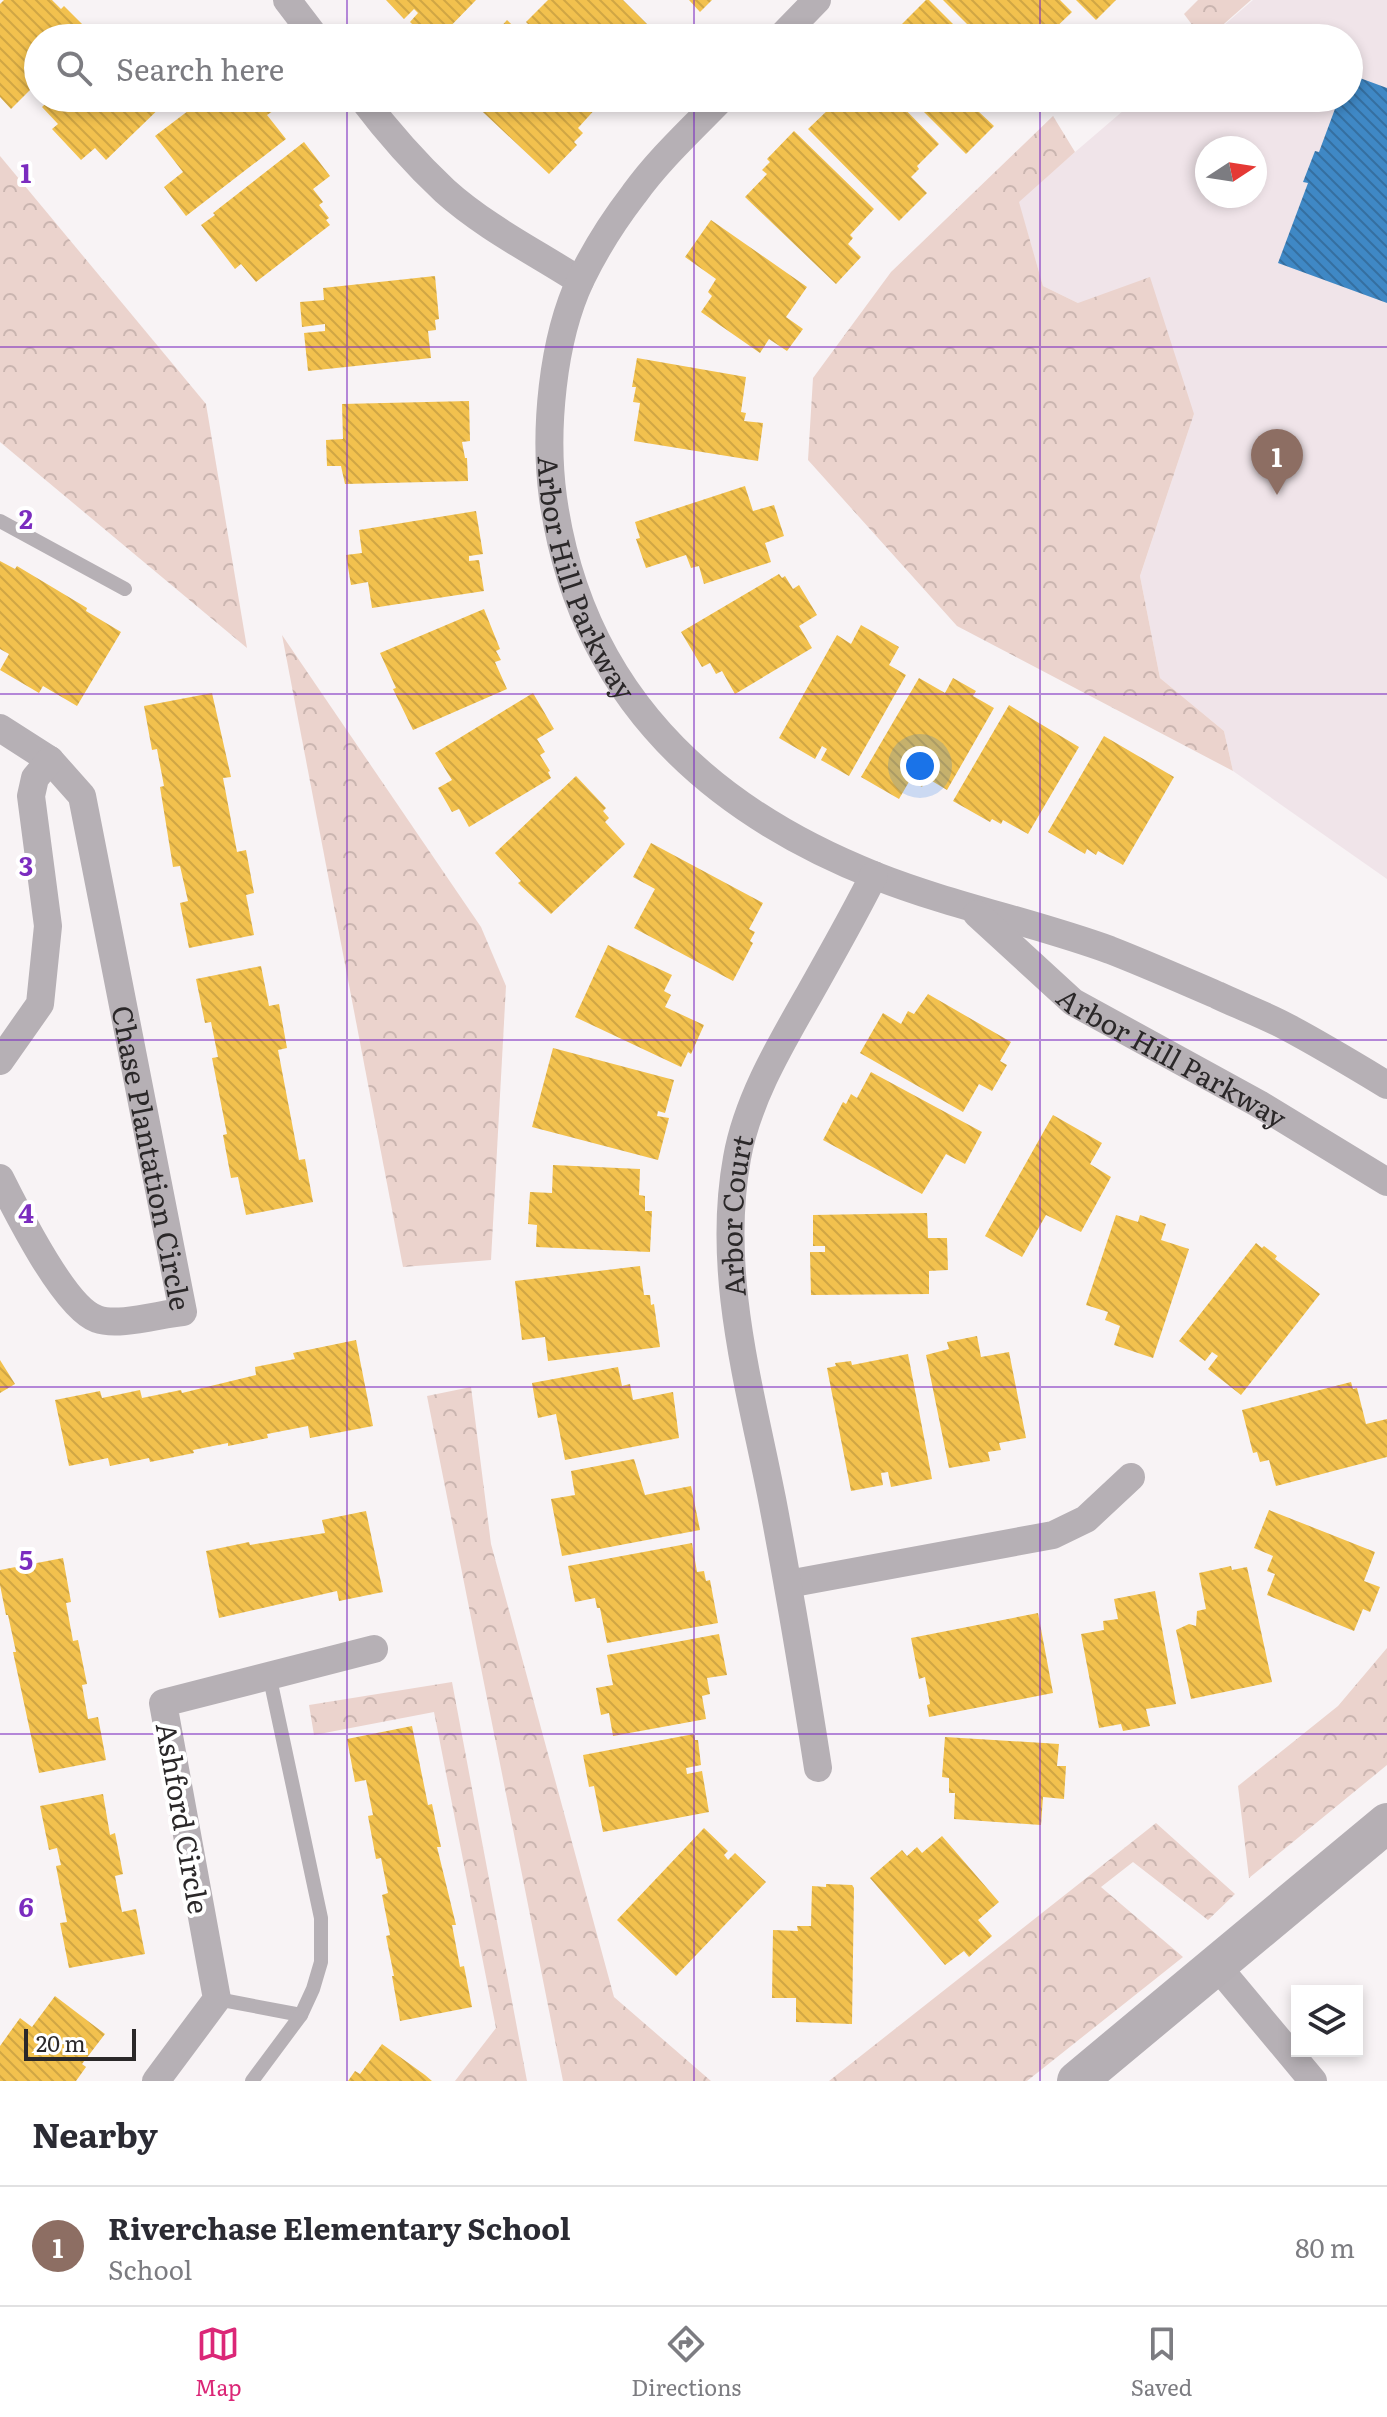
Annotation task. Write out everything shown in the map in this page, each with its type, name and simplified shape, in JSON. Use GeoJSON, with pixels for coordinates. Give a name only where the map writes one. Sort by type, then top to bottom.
{"type":"FeatureCollection","features":[{"type":"Feature","properties":{"kind":"street"},"geometry":{"type":"LineString","coordinates":[[287,0],[305,24]]}},
{"type":"Feature","properties":{"kind":"street"},"geometry":{"type":"LineString","coordinates":[[794,24],[817,0]]}},
{"type":"Feature","properties":{"kind":"street"},"geometry":{"type":"LineString","coordinates":[[374,112],[446,191],[481,219],[580,281]]}},
{"type":"Feature","properties":{"kind":"street","name":"Arbor Hill Parkway"},"geometry":{"type":"LineString","coordinates":[[709,112],[635,192],[580,281],[564,330],[549,417],[549,471],[569,578],[608,662],[633,703],[667,742],[709,781],[749,811],[802,841],[874,875],[974,910],[1048,928],[1142,963],[1285,1025],[1387,1085]]}},
{"type":"Feature","properties":{"kind":"street","name":"Chase Plantation Circle"},"geometry":{"type":"LineString","coordinates":[[0,728],[50,760],[82,796],[183,1312],[116,1321],[96,1319],[77,1304],[27,1232],[0,1178]]}},
{"type":"Feature","properties":{"kind":"street"},"geometry":{"type":"LineString","coordinates":[[0,1061],[40,1004],[48,926],[31,796],[35,778],[50,760]]}},
{"type":"Feature","properties":{"kind":"street","name":"Arbor Court"},"geometry":{"type":"LineString","coordinates":[[818,1768],[788,1584],[730,1273],[731,1214],[737,1156],[755,1101],[775,1056],[874,875]]}},
{"type":"Feature","properties":{"kind":"street","name":"Arbor Hill Parkway"},"geometry":{"type":"LineString","coordinates":[[974,910],[1073,1002],[1259,1104],[1387,1182]]}},
{"type":"Feature","properties":{"kind":"street"},"geometry":{"type":"LineString","coordinates":[[788,1584],[1053,1535],[1086,1519],[1131,1477]]}},
{"type":"Feature","properties":{"kind":"street","name":"Ashford Circle"},"geometry":{"type":"LineString","coordinates":[[217,1999],[163,1703],[374,1649]]}},
{"type":"Feature","properties":{"kind":"street"},"geometry":{"type":"LineString","coordinates":[[1077,2081],[1387,1823]]}},
{"type":"Feature","properties":{"kind":"street"},"geometry":{"type":"LineString","coordinates":[[1217,1966],[1313,2081]]}},
{"type":"Feature","properties":{"kind":"street"},"geometry":{"type":"LineString","coordinates":[[156,2081],[217,1999]]}},
{"type":"Feature","properties":{"kind":"lane"},"geometry":{"type":"LineString","coordinates":[[0,521],[125,589]]}},
{"type":"Feature","properties":{"kind":"lane"},"geometry":{"type":"LineString","coordinates":[[252,2081],[301,2015],[321,1962],[321,1918],[269,1674]]}},
{"type":"Feature","properties":{"kind":"lane"},"geometry":{"type":"LineString","coordinates":[[217,1999],[301,2015]]}},
{"type":"Feature","properties":{"kind":"shaded area"},"geometry":{"type":"Polygon","coordinates":[[[1253,0],[1387,0],[1387,879],[1233,771],[1224,731],[1160,678],[1140,576],[1194,414],[1078,303],[1043,286],[1018,201],[1122,112],[1363,112],[1363,24],[1225,24],[1253,0]]]}},
{"type":"Feature","properties":{"kind":"green space"},"geometry":{"type":"Polygon","coordinates":[[[1198,0],[1251,0],[1224,24],[1192,24],[1184,14],[1198,0]]]}},
{"type":"Feature","properties":{"kind":"green space"},"geometry":{"type":"Polygon","coordinates":[[[1053,116],[1075,152],[1019,202],[1043,286],[1078,303],[1150,277],[1194,414],[1140,576],[1160,678],[1224,731],[1233,771],[957,626],[808,460],[813,378],[891,272],[1053,116]]]}},
{"type":"Feature","properties":{"kind":"green space"},"geometry":{"type":"Polygon","coordinates":[[[0,156],[206,404],[247,648],[0,442],[0,156]]]}},
{"type":"Feature","properties":{"kind":"green space"},"geometry":{"type":"Polygon","coordinates":[[[282,635],[481,927],[506,986],[491,1260],[403,1267],[282,635]]]}},
{"type":"Feature","properties":{"kind":"green space"},"geometry":{"type":"Polygon","coordinates":[[[471,1387],[491,1544],[614,1997],[711,2081],[563,2081],[427,1396],[471,1387]]]}},
{"type":"Feature","properties":{"kind":"green space"},"geometry":{"type":"Polygon","coordinates":[[[1387,1648],[1387,1765],[1249,1878],[1238,1786],[1338,1706],[1387,1648]]]}},
{"type":"Feature","properties":{"kind":"green space"},"geometry":{"type":"Polygon","coordinates":[[[452,1682],[527,2081],[455,2081],[496,2028],[434,1712],[314,1735],[309,1705],[452,1682]]]}},
{"type":"Feature","properties":{"kind":"green space"},"geometry":{"type":"Polygon","coordinates":[[[1156,1823],[1235,1894],[1208,1920],[1133,1862],[1101,1887],[1183,1957],[1027,2081],[829,2081],[1156,1823]]]}},
{"type":"Feature","properties":{"kind":"building: Homes"},"geometry":{"type":"Polygon","coordinates":[[[4,0],[52,0],[61,9],[64,6],[82,24],[24,24],[24,96],[11,109],[0,97],[0,4],[4,0]]]}},
{"type":"Feature","properties":{"kind":"building: Homes"},"geometry":{"type":"Polygon","coordinates":[[[386,0],[476,0],[453,24],[412,24],[410,22],[418,13],[414,9],[404,19],[386,0]]]}},
{"type":"Feature","properties":{"kind":"building: Homes"},"geometry":{"type":"Polygon","coordinates":[[[548,0],[623,0],[647,24],[528,24],[526,22],[548,0]]]}},
{"type":"Feature","properties":{"kind":"building: Homes"},"geometry":{"type":"Polygon","coordinates":[[[689,0],[712,0],[700,12],[689,0]]]}},
{"type":"Feature","properties":{"kind":"building: Homes"},"geometry":{"type":"Polygon","coordinates":[[[929,0],[953,24],[902,24],[929,0]]]}},
{"type":"Feature","properties":{"kind":"building: Homes"},"geometry":{"type":"Polygon","coordinates":[[[943,0],[1060,0],[1072,12],[1059,24],[967,24],[943,0]]]}},
{"type":"Feature","properties":{"kind":"building: Homes"},"geometry":{"type":"Polygon","coordinates":[[[1076,0],[1116,0],[1096,20],[1076,0]]]}},
{"type":"Feature","properties":{"kind":"building: Homes"},"geometry":{"type":"Polygon","coordinates":[[[47,112],[156,112],[106,160],[95,148],[81,160],[52,129],[58,124],[47,112]]]}},
{"type":"Feature","properties":{"kind":"building: Homes"},"geometry":{"type":"Polygon","coordinates":[[[187,112],[272,112],[267,115],[286,139],[186,216],[164,187],[183,172],[155,136],[187,112]]]}},
{"type":"Feature","properties":{"kind":"building: Homes"},"geometry":{"type":"Polygon","coordinates":[[[483,112],[593,112],[578,128],[583,133],[574,142],[577,145],[549,174],[483,112]]]}},
{"type":"Feature","properties":{"kind":"building: Homes"},"geometry":{"type":"Polygon","coordinates":[[[826,112],[908,112],[939,144],[917,166],[919,169],[911,177],[927,193],[899,221],[808,129],[826,112]]]}},
{"type":"Feature","properties":{"kind":"building: Homes"},"geometry":{"type":"Polygon","coordinates":[[[924,112],[979,112],[994,126],[966,154],[924,112]]]}},
{"type":"Feature","properties":{"kind":"building: Homes"},"geometry":{"type":"Polygon","coordinates":[[[794,131],[874,209],[850,235],[853,238],[848,244],[861,257],[836,284],[745,197],[767,174],[762,170],[770,162],[767,159],[794,131]]]}},
{"type":"Feature","properties":{"kind":"building: Homes"},"geometry":{"type":"Polygon","coordinates":[[[304,142],[330,176],[313,189],[323,202],[319,205],[329,218],[326,220],[330,225],[256,282],[241,264],[235,269],[201,225],[304,142]]]}},
{"type":"Feature","properties":{"kind":"building: Homes"},"geometry":{"type":"Polygon","coordinates":[[[711,220],[807,287],[786,317],[803,329],[787,351],[769,339],[760,353],[701,312],[712,296],[708,292],[716,279],[685,257],[711,220]]]}},
{"type":"Feature","properties":{"kind":"building: Homes"},"geometry":{"type":"Polygon","coordinates":[[[435,276],[439,319],[435,320],[436,330],[428,331],[431,358],[308,371],[304,333],[325,331],[325,324],[302,327],[300,302],[324,300],[323,288],[435,276]]]}},
{"type":"Feature","properties":{"kind":"building: Homes"},"geometry":{"type":"Polygon","coordinates":[[[637,358],[746,377],[741,412],[746,413],[744,421],[763,423],[758,461],[634,441],[640,403],[633,402],[636,387],[632,387],[637,358]]]}},
{"type":"Feature","properties":{"kind":"building: Homes"},"geometry":{"type":"Polygon","coordinates":[[[469,401],[470,441],[462,442],[467,458],[468,481],[345,484],[341,466],[327,466],[326,440],[343,439],[342,404],[469,401]]]}},
{"type":"Feature","properties":{"kind":"building: Homes"},"geometry":{"type":"Polygon","coordinates":[[[745,486],[753,511],[774,505],[784,536],[765,543],[771,562],[704,584],[699,566],[691,568],[686,555],[646,568],[636,539],[640,538],[635,522],[745,486]]]}},
{"type":"Feature","properties":{"kind":"building: Homes"},"geometry":{"type":"Polygon","coordinates":[[[476,511],[483,554],[469,556],[469,561],[479,560],[484,591],[372,608],[368,582],[351,585],[346,555],[362,553],[359,530],[476,511]]]}},
{"type":"Feature","properties":{"kind":"building: Homes"},"geometry":{"type":"Polygon","coordinates":[[[0,561],[15,569],[17,566],[121,632],[77,706],[43,686],[39,693],[0,670],[9,654],[0,649],[0,561]]]}},
{"type":"Feature","properties":{"kind":"building: Homes"},"geometry":{"type":"Polygon","coordinates":[[[779,574],[782,578],[785,576],[793,589],[799,585],[817,615],[799,626],[812,648],[735,694],[722,671],[716,674],[710,663],[702,667],[681,632],[779,574]]]}},
{"type":"Feature","properties":{"kind":"building: Homes"},"geometry":{"type":"Polygon","coordinates":[[[484,609],[500,649],[496,651],[501,660],[495,662],[507,689],[413,730],[380,653],[484,609]]]}},
{"type":"Feature","properties":{"kind":"building: Homes"},"geometry":{"type":"Polygon","coordinates":[[[861,625],[899,647],[889,665],[906,675],[849,776],[821,760],[827,749],[822,746],[815,759],[779,738],[837,635],[851,644],[861,625]]]}},
{"type":"Feature","properties":{"kind":"building: Homes"},"geometry":{"type":"Polygon","coordinates":[[[919,678],[945,693],[953,678],[976,691],[973,696],[994,708],[947,790],[927,778],[922,787],[910,780],[899,799],[861,777],[919,678]]]}},
{"type":"Feature","properties":{"kind":"building: Homes"},"geometry":{"type":"Polygon","coordinates":[[[212,693],[231,777],[223,778],[237,852],[246,850],[254,893],[246,895],[254,935],[189,948],[180,903],[188,901],[180,866],[173,867],[160,787],[164,786],[157,749],[152,750],[144,706],[212,693]]]}},
{"type":"Feature","properties":{"kind":"building: Homes"},"geometry":{"type":"Polygon","coordinates":[[[533,693],[554,729],[537,739],[545,752],[540,755],[551,778],[469,827],[459,809],[452,812],[438,788],[452,780],[435,753],[533,693]]]}},
{"type":"Feature","properties":{"kind":"building: Homes"},"geometry":{"type":"Polygon","coordinates":[[[1009,705],[1079,747],[1028,834],[1003,820],[1001,824],[992,819],[990,822],[953,801],[1009,705]]]}},
{"type":"Feature","properties":{"kind":"building: Homes"},"geometry":{"type":"Polygon","coordinates":[[[1104,736],[1174,777],[1123,865],[1098,851],[1096,855],[1087,849],[1085,854],[1048,832],[1104,736]]]}},
{"type":"Feature","properties":{"kind":"building: Homes"},"geometry":{"type":"Polygon","coordinates":[[[576,776],[606,808],[603,811],[609,818],[605,822],[625,844],[551,914],[518,883],[521,881],[495,853],[576,776]]]}},
{"type":"Feature","properties":{"kind":"building: Homes"},"geometry":{"type":"Polygon","coordinates":[[[651,843],[763,903],[749,929],[755,932],[750,941],[753,943],[733,981],[634,928],[655,889],[633,877],[651,843]]]}},
{"type":"Feature","properties":{"kind":"building: Homes"},"geometry":{"type":"Polygon","coordinates":[[[608,945],[672,975],[664,991],[671,995],[665,1007],[704,1025],[691,1054],[688,1052],[681,1067],[575,1017],[608,945]]]}},
{"type":"Feature","properties":{"kind":"building: Homes"},"geometry":{"type":"Polygon","coordinates":[[[261,966],[269,1006],[279,1004],[287,1048],[278,1050],[299,1160],[305,1159],[313,1202],[246,1215],[238,1177],[231,1178],[223,1135],[227,1134],[212,1058],[218,1057],[211,1022],[205,1023],[196,979],[261,966]]]}},
{"type":"Feature","properties":{"kind":"building: Homes"},"geometry":{"type":"Polygon","coordinates":[[[928,994],[1011,1042],[1000,1061],[1007,1065],[992,1091],[979,1084],[963,1112],[860,1053],[883,1013],[901,1024],[908,1011],[914,1014],[928,994]]]}},
{"type":"Feature","properties":{"kind":"building: Homes"},"geometry":{"type":"Polygon","coordinates":[[[553,1048],[674,1080],[665,1113],[658,1111],[657,1116],[669,1118],[658,1160],[532,1127],[553,1048]]]}},
{"type":"Feature","properties":{"kind":"building: Homes"},"geometry":{"type":"Polygon","coordinates":[[[871,1072],[982,1132],[965,1164],[946,1154],[922,1194],[823,1140],[843,1102],[846,1104],[851,1094],[857,1098],[871,1072]]]}},
{"type":"Feature","properties":{"kind":"building: Homes"},"geometry":{"type":"Polygon","coordinates":[[[1053,1115],[1102,1143],[1090,1164],[1111,1177],[1081,1232],[1046,1215],[1022,1257],[985,1236],[1053,1115]]]}},
{"type":"Feature","properties":{"kind":"building: Homes"},"geometry":{"type":"Polygon","coordinates":[[[553,1165],[640,1169],[639,1195],[645,1196],[645,1211],[652,1211],[650,1252],[536,1247],[537,1225],[528,1224],[530,1192],[552,1193],[553,1165]]]}},
{"type":"Feature","properties":{"kind":"building: Homes"},"geometry":{"type":"Polygon","coordinates":[[[927,1213],[928,1238],[947,1238],[948,1270],[929,1271],[929,1294],[811,1295],[810,1252],[825,1252],[825,1246],[813,1246],[813,1215],[927,1213]]]}},
{"type":"Feature","properties":{"kind":"building: Homes"},"geometry":{"type":"Polygon","coordinates":[[[1116,1215],[1138,1222],[1140,1215],[1166,1224],[1161,1240],[1189,1249],[1153,1358],[1114,1345],[1120,1326],[1105,1320],[1108,1312],[1086,1305],[1116,1215]]]}},
{"type":"Feature","properties":{"kind":"building: Homes"},"geometry":{"type":"Polygon","coordinates":[[[1256,1243],[1277,1256],[1275,1259],[1320,1294],[1241,1395],[1208,1369],[1218,1356],[1212,1352],[1205,1361],[1179,1341],[1256,1243]]]}},
{"type":"Feature","properties":{"kind":"building: Homes"},"geometry":{"type":"Polygon","coordinates":[[[640,1266],[644,1295],[650,1295],[651,1305],[654,1304],[660,1347],[548,1361],[545,1337],[522,1340],[515,1281],[640,1266]]]}},
{"type":"Feature","properties":{"kind":"building: Homes"},"geometry":{"type":"Polygon","coordinates":[[[977,1336],[981,1357],[1009,1352],[1026,1438],[999,1443],[1001,1450],[988,1452],[990,1461],[949,1468],[926,1355],[949,1349],[947,1342],[977,1336]]]}},
{"type":"Feature","properties":{"kind":"building: Homes"},"geometry":{"type":"Polygon","coordinates":[[[356,1340],[373,1426],[310,1438],[308,1426],[267,1434],[268,1438],[193,1450],[194,1453],[150,1462],[149,1458],[110,1466],[108,1458],[69,1466],[55,1400],[100,1391],[102,1398],[140,1390],[142,1398],[181,1390],[182,1393],[256,1375],[255,1367],[295,1359],[293,1353],[356,1340]]]}},
{"type":"Feature","properties":{"kind":"building: Homes"},"geometry":{"type":"Polygon","coordinates":[[[908,1354],[932,1479],[891,1487],[888,1472],[881,1473],[883,1485],[851,1491],[827,1368],[836,1366],[835,1363],[851,1361],[852,1365],[908,1354]]]}},
{"type":"Feature","properties":{"kind":"building: Homes"},"geometry":{"type":"Polygon","coordinates":[[[0,1360],[15,1384],[0,1393],[0,1360]]]}},
{"type":"Feature","properties":{"kind":"building: Homes"},"geometry":{"type":"Polygon","coordinates":[[[618,1367],[622,1386],[630,1384],[633,1400],[673,1392],[679,1438],[565,1460],[556,1414],[538,1418],[532,1383],[618,1367]]]}},
{"type":"Feature","properties":{"kind":"building: Homes"},"geometry":{"type":"Polygon","coordinates":[[[1351,1382],[1353,1389],[1357,1388],[1366,1424],[1387,1419],[1387,1457],[1276,1486],[1269,1460],[1260,1462],[1257,1452],[1253,1453],[1242,1410],[1351,1382]]]}},
{"type":"Feature","properties":{"kind":"building: Homes"},"geometry":{"type":"Polygon","coordinates":[[[634,1459],[645,1495],[691,1486],[700,1530],[562,1556],[551,1499],[575,1495],[571,1471],[634,1459]]]}},
{"type":"Feature","properties":{"kind":"building: Homes"},"geometry":{"type":"Polygon","coordinates":[[[1269,1510],[1375,1552],[1364,1581],[1380,1587],[1370,1612],[1363,1609],[1354,1631],[1267,1595],[1275,1574],[1267,1571],[1273,1556],[1254,1548],[1269,1510]]]}},
{"type":"Feature","properties":{"kind":"building: Homes"},"geometry":{"type":"Polygon","coordinates":[[[366,1511],[383,1592],[339,1601],[337,1591],[219,1618],[206,1551],[249,1542],[250,1545],[325,1533],[322,1520],[366,1511]]]}},
{"type":"Feature","properties":{"kind":"building: Homes"},"geometry":{"type":"Polygon","coordinates":[[[692,1543],[697,1572],[704,1571],[706,1581],[710,1580],[718,1623],[607,1643],[595,1598],[575,1602],[568,1566],[692,1543]]]}},
{"type":"Feature","properties":{"kind":"building: Homes"},"geometry":{"type":"Polygon","coordinates":[[[63,1558],[71,1602],[66,1603],[73,1641],[78,1640],[87,1684],[82,1685],[88,1719],[98,1717],[106,1760],[39,1773],[0,1585],[0,1570],[63,1558]]]}},
{"type":"Feature","properties":{"kind":"building: Homes"},"geometry":{"type":"Polygon","coordinates":[[[1231,1566],[1232,1570],[1247,1567],[1272,1682],[1191,1699],[1176,1630],[1189,1624],[1196,1626],[1197,1611],[1206,1609],[1199,1573],[1231,1566]]]}},
{"type":"Feature","properties":{"kind":"building: Homes"},"geometry":{"type":"Polygon","coordinates":[[[1155,1591],[1176,1704],[1146,1709],[1150,1726],[1123,1731],[1121,1724],[1099,1728],[1081,1634],[1104,1630],[1103,1621],[1118,1619],[1114,1599],[1155,1591]]]}},
{"type":"Feature","properties":{"kind":"building: Homes"},"geometry":{"type":"Polygon","coordinates":[[[1038,1613],[1053,1693],[929,1717],[925,1677],[919,1679],[911,1638],[1038,1613]]]}},
{"type":"Feature","properties":{"kind":"building: Homes"},"geometry":{"type":"Polygon","coordinates":[[[719,1634],[727,1675],[707,1678],[710,1694],[702,1696],[706,1719],[613,1736],[609,1713],[601,1715],[596,1688],[613,1685],[607,1655],[719,1634]]]}},
{"type":"Feature","properties":{"kind":"building: Homes"},"geometry":{"type":"Polygon","coordinates":[[[412,1726],[428,1805],[432,1804],[441,1847],[437,1847],[456,1925],[452,1925],[460,1967],[464,1966],[472,2007],[400,2021],[382,1895],[388,1893],[381,1858],[376,1859],[368,1816],[373,1815],[366,1780],[355,1782],[347,1739],[412,1726]]]}},
{"type":"Feature","properties":{"kind":"building: Homes"},"geometry":{"type":"Polygon","coordinates":[[[694,1734],[695,1740],[698,1740],[701,1765],[686,1768],[687,1774],[702,1771],[709,1812],[603,1832],[594,1786],[589,1787],[583,1755],[694,1734]]]}},
{"type":"Feature","properties":{"kind":"building: Homes"},"geometry":{"type":"Polygon","coordinates":[[[945,1737],[1059,1744],[1057,1766],[1066,1766],[1064,1799],[1043,1797],[1041,1825],[954,1819],[955,1793],[949,1793],[949,1778],[942,1777],[945,1737]]]}},
{"type":"Feature","properties":{"kind":"building: Homes"},"geometry":{"type":"Polygon","coordinates":[[[103,1794],[110,1835],[115,1833],[123,1874],[115,1876],[122,1912],[136,1909],[145,1954],[69,1968],[60,1923],[67,1922],[56,1866],[61,1865],[57,1848],[49,1850],[40,1806],[103,1794]]]}},
{"type":"Feature","properties":{"kind":"building: Homes"},"geometry":{"type":"Polygon","coordinates":[[[704,1828],[728,1851],[724,1855],[728,1860],[735,1853],[766,1882],[676,1976],[617,1920],[704,1828]]]}},
{"type":"Feature","properties":{"kind":"building: Homes"},"geometry":{"type":"Polygon","coordinates":[[[942,1836],[999,1902],[978,1920],[992,1936],[969,1957],[964,1951],[945,1965],[870,1878],[902,1850],[907,1856],[917,1847],[922,1853],[942,1836]]]}},
{"type":"Feature","properties":{"kind":"building: Homes"},"geometry":{"type":"Polygon","coordinates":[[[826,1884],[852,1885],[854,1888],[852,2024],[796,2022],[796,1998],[772,1998],[773,1930],[798,1931],[797,1926],[811,1926],[812,1886],[826,1887],[826,1884]]]}},
{"type":"Feature","properties":{"kind":"building: Homes"},"geometry":{"type":"Polygon","coordinates":[[[55,1996],[105,2034],[82,2064],[86,2067],[76,2081],[0,2081],[0,2046],[20,2018],[32,2027],[55,1996]]]}},
{"type":"Feature","properties":{"kind":"building: Homes"},"geometry":{"type":"Polygon","coordinates":[[[382,2044],[432,2081],[348,2081],[355,2071],[360,2074],[382,2044]]]}},
{"type":"Feature","properties":{"kind":"building: Schools"},"geometry":{"type":"Polygon","coordinates":[[[1363,79],[1387,88],[1387,303],[1278,263],[1308,183],[1303,182],[1315,151],[1319,152],[1334,112],[1363,112],[1363,79]]]}},
{"type":"Feature","properties":{"kind":"place","name":"Riverchase Elementary School"},"geometry":{"type":"Point","coordinates":[1277,495]}}]}
